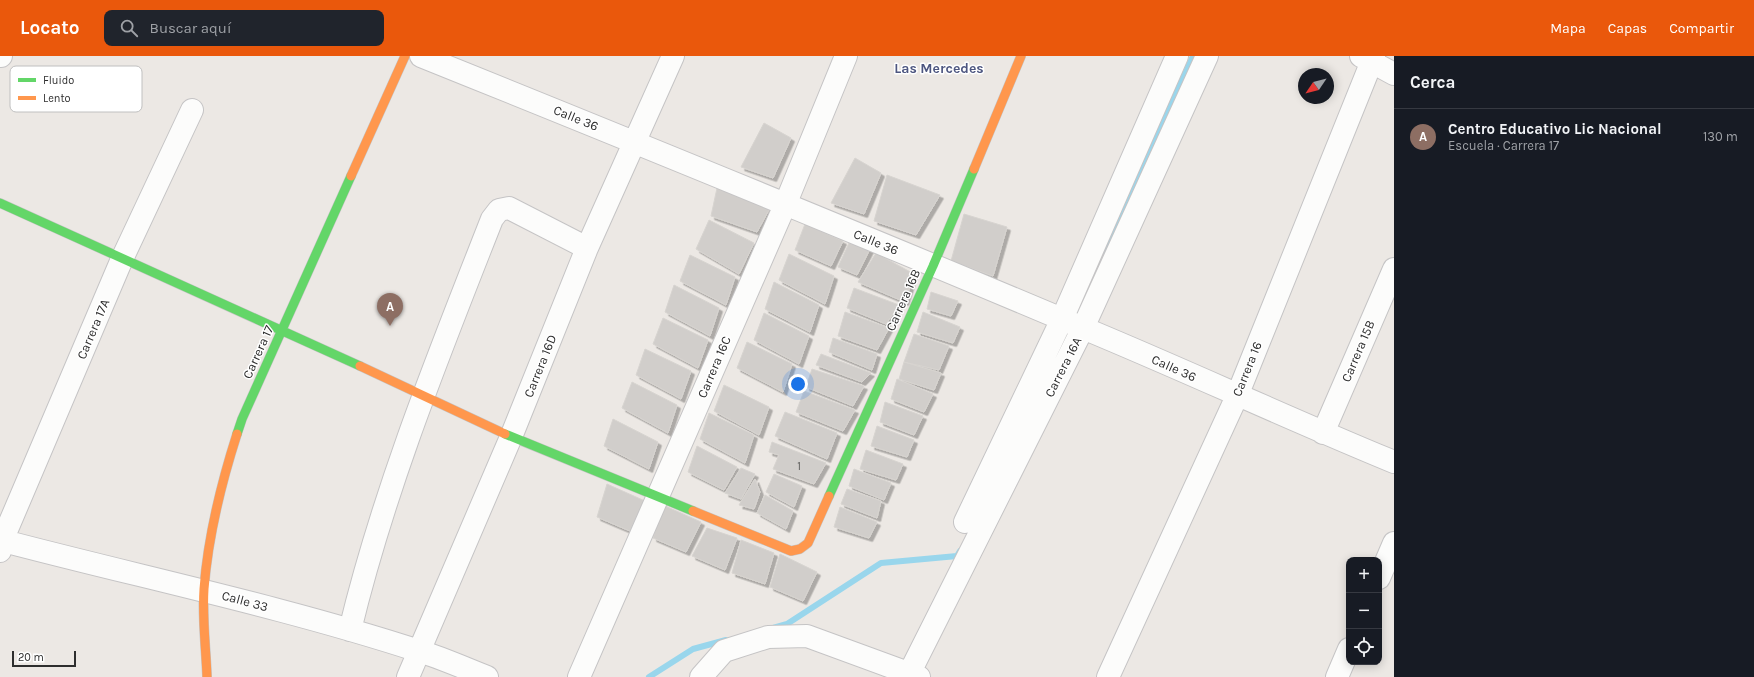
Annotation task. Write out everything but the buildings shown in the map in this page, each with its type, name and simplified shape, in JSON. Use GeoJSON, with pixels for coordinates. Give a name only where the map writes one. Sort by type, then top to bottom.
{"type":"FeatureCollection","features":[{"type":"Feature","properties":{"kind":"street","name":"Carrera 17"},"geometry":{"type":"LineString","coordinates":[[207,677],[204,590],[210,537],[222,480],[242,419],[405,56]]}},
{"type":"Feature","properties":{"kind":"street","name":"Calle 36"},"geometry":{"type":"LineString","coordinates":[[421,56],[634,142],[1062,319],[1237,396],[1394,462]]}},
{"type":"Feature","properties":{"kind":"street","name":"Carrera 16D"},"geometry":{"type":"LineString","coordinates":[[408,677],[511,437],[587,248],[673,56]]}},
{"type":"Feature","properties":{"kind":"street","name":"Carrera 16C"},"geometry":{"type":"LineString","coordinates":[[579,677],[785,205],[846,56]]}},
{"type":"Feature","properties":{"kind":"street","name":"Carrera 16B"},"geometry":{"type":"LineString","coordinates":[[658,496],[791,551],[800,549],[808,543],[933,266],[1021,56]]}},
{"type":"Feature","properties":{"kind":"street"},"geometry":{"type":"LineString","coordinates":[[965,522],[1062,319],[1177,56]]}},
{"type":"Feature","properties":{"kind":"street","name":"Carrera 16A"},"geometry":{"type":"LineString","coordinates":[[914,675],[1083,328],[1207,56]]}},
{"type":"Feature","properties":{"kind":"street"},"geometry":{"type":"LineString","coordinates":[[1369,58],[1394,74]]}},
{"type":"Feature","properties":{"kind":"street","name":"Carrera 16"},"geometry":{"type":"LineString","coordinates":[[1108,677],[1237,396],[1369,58]]}},
{"type":"Feature","properties":{"kind":"street","name":"Carrera 17A"},"geometry":{"type":"LineString","coordinates":[[1,544],[122,259],[192,110]]}},
{"type":"Feature","properties":{"kind":"street"},"geometry":{"type":"LineString","coordinates":[[0,203],[282,330],[511,437],[658,496]]}},
{"type":"Feature","properties":{"kind":"street"},"geometry":{"type":"LineString","coordinates":[[350,630],[365,570],[423,396],[492,219],[499,210],[509,208],[587,248]]}},
{"type":"Feature","properties":{"kind":"street","name":"Carrera 15B"},"geometry":{"type":"LineString","coordinates":[[1323,433],[1394,269]]}},
{"type":"Feature","properties":{"kind":"street"},"geometry":{"type":"LineString","coordinates":[[1382,571],[1394,543]]}},
{"type":"Feature","properties":{"kind":"street","name":"Calle 33"},"geometry":{"type":"LineString","coordinates":[[1,544],[204,590],[350,630],[420,651],[486,677]]}},
{"type":"Feature","properties":{"kind":"street"},"geometry":{"type":"LineString","coordinates":[[701,677],[724,651],[768,637],[807,636],[914,675]]}},
{"type":"Feature","properties":{"kind":"street"},"geometry":{"type":"LineString","coordinates":[[1337,677],[1346,656]]}},
{"type":"Feature","properties":{"kind":"waterway"},"geometry":{"type":"LineString","coordinates":[[1080,309],[1193,56]]}},
{"type":"Feature","properties":{"kind":"waterway"},"geometry":{"type":"LineString","coordinates":[[773,628],[787,624],[881,563],[957,556],[960,551]]}},
{"type":"Feature","properties":{"kind":"waterway"},"geometry":{"type":"LineString","coordinates":[[649,677],[693,649],[726,640]]}},
{"type":"Feature","properties":{"kind":"traffic: fast"},"geometry":{"type":"LineString","coordinates":[[829,496],[933,266],[974,169]]}},
{"type":"Feature","properties":{"kind":"traffic: fast"},"geometry":{"type":"LineString","coordinates":[[237,434],[242,419],[351,176]]}},
{"type":"Feature","properties":{"kind":"traffic: fast"},"geometry":{"type":"LineString","coordinates":[[0,203],[360,366]]}},
{"type":"Feature","properties":{"kind":"traffic: fast"},"geometry":{"type":"LineString","coordinates":[[505,434],[693,511]]}},
{"type":"Feature","properties":{"kind":"traffic: slow"},"geometry":{"type":"LineString","coordinates":[[351,176],[405,56]]}},
{"type":"Feature","properties":{"kind":"traffic: slow"},"geometry":{"type":"LineString","coordinates":[[974,169],[1021,56]]}},
{"type":"Feature","properties":{"kind":"traffic: slow"},"geometry":{"type":"LineString","coordinates":[[360,366],[505,434]]}},
{"type":"Feature","properties":{"kind":"traffic: slow"},"geometry":{"type":"LineString","coordinates":[[207,677],[203,611],[206,569],[216,510],[237,434]]}},
{"type":"Feature","properties":{"kind":"traffic: slow"},"geometry":{"type":"LineString","coordinates":[[693,511],[791,551],[800,549],[808,543],[829,496]]}},
{"type":"Feature","properties":{"kind":"place","name":"Centro Educativo Lic Nacional"},"geometry":{"type":"Point","coordinates":[390,326]}},
{"type":"Feature","properties":{"kind":"district","name":"Las Mercedes"},"geometry":{"type":"Point","coordinates":[939,68]}}]}
